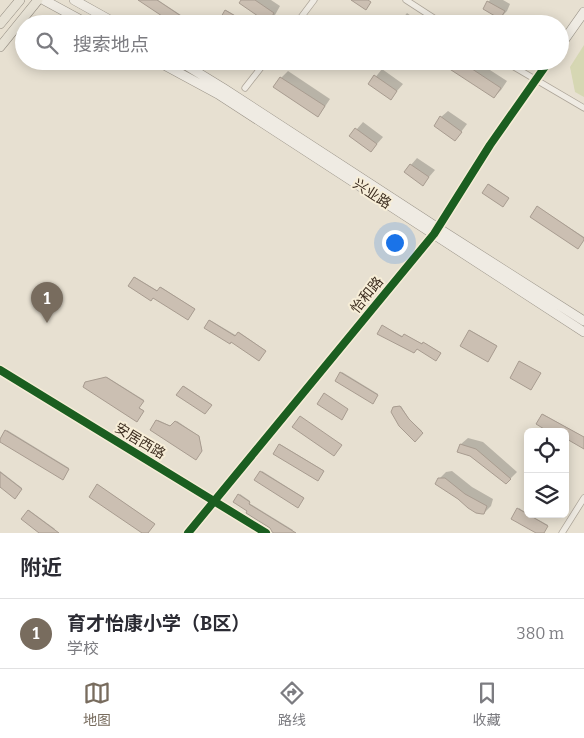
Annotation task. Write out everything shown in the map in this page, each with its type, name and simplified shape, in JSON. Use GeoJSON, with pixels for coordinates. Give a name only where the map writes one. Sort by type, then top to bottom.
{"type":"FeatureCollection","features":[{"type":"Feature","properties":{"kind":"main road"},"geometry":{"type":"LineString","coordinates":[[0,24],[20,0]]}},
{"type":"Feature","properties":{"kind":"main road"},"geometry":{"type":"LineString","coordinates":[[26,15],[38,0]]}},
{"type":"Feature","properties":{"kind":"main road"},"geometry":{"type":"LineString","coordinates":[[44,0],[72,15]]}},
{"type":"Feature","properties":{"kind":"main road"},"geometry":{"type":"LineString","coordinates":[[74,0],[101,15]]}},
{"type":"Feature","properties":{"kind":"main road"},"geometry":{"type":"LineString","coordinates":[[569,33],[584,12]]}},
{"type":"Feature","properties":{"kind":"main road"},"geometry":{"type":"LineString","coordinates":[[0,47],[15,28]]}},
{"type":"Feature","properties":{"kind":"main road","name":"兴业路"},"geometry":{"type":"LineString","coordinates":[[173,70],[218,94],[436,231],[584,321]]}},
{"type":"Feature","properties":{"kind":"main road","name":"兴业路"},"geometry":{"type":"LineString","coordinates":[[194,70],[584,332]]}},
{"type":"Feature","properties":{"kind":"main road","name":"怡和路"},"geometry":{"type":"LineString","coordinates":[[188,533],[436,231],[490,145],[543,70]]}},
{"type":"Feature","properties":{"kind":"main road","name":"安居西路"},"geometry":{"type":"LineString","coordinates":[[0,370],[266,533]]}},
{"type":"Feature","properties":{"kind":"street"},"geometry":{"type":"LineString","coordinates":[[303,15],[314,0]]}},
{"type":"Feature","properties":{"kind":"street"},"geometry":{"type":"LineString","coordinates":[[406,0],[429,15]]}},
{"type":"Feature","properties":{"kind":"street"},"geometry":{"type":"LineString","coordinates":[[245,88],[259,70]]}},
{"type":"Feature","properties":{"kind":"street"},"geometry":{"type":"LineString","coordinates":[[519,70],[584,108]]}},
{"type":"Feature","properties":{"kind":"street"},"geometry":{"type":"LineString","coordinates":[[562,533],[584,498]]}},
{"type":"Feature","properties":{"kind":"green space"},"geometry":{"type":"Polygon","coordinates":[[[584,45],[584,97],[575,92],[570,67],[584,45]]]}},
{"type":"Feature","properties":{"kind":"building"},"geometry":{"type":"Polygon","coordinates":[[[138,0],[157,0],[180,15],[160,15],[138,0]]]}},
{"type":"Feature","properties":{"kind":"building"},"geometry":{"type":"Polygon","coordinates":[[[241,0],[255,0],[274,13],[273,15],[256,15],[239,3],[241,0]]]}},
{"type":"Feature","properties":{"kind":"building"},"geometry":{"type":"Polygon","coordinates":[[[351,0],[368,0],[371,2],[366,10],[351,0]]]}},
{"type":"Feature","properties":{"kind":"building"},"geometry":{"type":"Polygon","coordinates":[[[487,1],[505,11],[502,15],[493,15],[483,9],[487,1]]]}},
{"type":"Feature","properties":{"kind":"building"},"geometry":{"type":"Polygon","coordinates":[[[225,10],[234,15],[222,15],[225,10]]]}},
{"type":"Feature","properties":{"kind":"building"},"geometry":{"type":"Polygon","coordinates":[[[451,70],[474,70],[501,88],[494,98],[451,70]]]}},
{"type":"Feature","properties":{"kind":"building"},"geometry":{"type":"Polygon","coordinates":[[[374,75],[397,91],[391,100],[368,84],[374,75]]]}},
{"type":"Feature","properties":{"kind":"building"},"geometry":{"type":"Polygon","coordinates":[[[280,77],[325,106],[318,117],[273,87],[280,77]]]}},
{"type":"Feature","properties":{"kind":"building"},"geometry":{"type":"Polygon","coordinates":[[[440,116],[462,132],[455,141],[434,126],[440,116]]]}},
{"type":"Feature","properties":{"kind":"building"},"geometry":{"type":"Polygon","coordinates":[[[355,128],[377,144],[371,152],[349,136],[355,128]]]}},
{"type":"Feature","properties":{"kind":"building"},"geometry":{"type":"Polygon","coordinates":[[[410,164],[429,177],[423,186],[404,172],[410,164]]]}},
{"type":"Feature","properties":{"kind":"building"},"geometry":{"type":"Polygon","coordinates":[[[488,184],[509,198],[503,207],[482,193],[488,184]]]}},
{"type":"Feature","properties":{"kind":"building"},"geometry":{"type":"Polygon","coordinates":[[[537,206],[584,238],[578,249],[530,217],[537,206]]]}},
{"type":"Feature","properties":{"kind":"building"},"geometry":{"type":"Polygon","coordinates":[[[134,277],[157,291],[160,287],[195,309],[188,320],[153,298],[151,301],[128,286],[134,277]]]}},
{"type":"Feature","properties":{"kind":"building"},"geometry":{"type":"Polygon","coordinates":[[[209,320],[235,336],[238,332],[266,351],[259,361],[231,342],[230,344],[204,328],[209,320]]]}},
{"type":"Feature","properties":{"kind":"building"},"geometry":{"type":"Polygon","coordinates":[[[382,325],[402,337],[404,334],[422,344],[423,342],[441,353],[436,361],[417,349],[414,353],[377,334],[382,325]]]}},
{"type":"Feature","properties":{"kind":"building"},"geometry":{"type":"Polygon","coordinates":[[[469,330],[497,346],[488,362],[460,346],[469,330]]]}},
{"type":"Feature","properties":{"kind":"building"},"geometry":{"type":"Polygon","coordinates":[[[519,361],[541,373],[531,390],[510,378],[519,361]]]}},
{"type":"Feature","properties":{"kind":"building"},"geometry":{"type":"Polygon","coordinates":[[[340,372],[378,395],[373,404],[335,381],[340,372]]]}},
{"type":"Feature","properties":{"kind":"building"},"geometry":{"type":"Polygon","coordinates":[[[106,377],[144,401],[139,408],[144,411],[137,422],[83,387],[85,382],[106,377]]]}},
{"type":"Feature","properties":{"kind":"building"},"geometry":{"type":"Polygon","coordinates":[[[183,386],[212,405],[205,414],[176,395],[183,386]]]}},
{"type":"Feature","properties":{"kind":"building"},"geometry":{"type":"Polygon","coordinates":[[[324,393],[348,409],[342,420],[317,404],[324,393]]]}},
{"type":"Feature","properties":{"kind":"building"},"geometry":{"type":"Polygon","coordinates":[[[400,406],[409,419],[423,433],[415,442],[399,426],[391,412],[393,407],[400,406]]]}},
{"type":"Feature","properties":{"kind":"building"},"geometry":{"type":"Polygon","coordinates":[[[542,414],[568,428],[542,428],[536,424],[542,414]]]}},
{"type":"Feature","properties":{"kind":"building"},"geometry":{"type":"Polygon","coordinates":[[[300,416],[342,445],[334,456],[292,427],[300,416]]]}},
{"type":"Feature","properties":{"kind":"building"},"geometry":{"type":"Polygon","coordinates":[[[156,420],[170,426],[175,421],[199,436],[202,451],[196,460],[150,430],[156,420]]]}},
{"type":"Feature","properties":{"kind":"building"},"geometry":{"type":"Polygon","coordinates":[[[569,429],[584,437],[584,449],[569,440],[569,429]]]}},
{"type":"Feature","properties":{"kind":"building"},"geometry":{"type":"Polygon","coordinates":[[[5,430],[69,469],[63,480],[0,442],[5,430]]]}},
{"type":"Feature","properties":{"kind":"building"},"geometry":{"type":"Polygon","coordinates":[[[279,444],[324,471],[318,481],[273,454],[279,444]]]}},
{"type":"Feature","properties":{"kind":"building"},"geometry":{"type":"Polygon","coordinates":[[[460,444],[476,449],[511,479],[506,484],[470,456],[457,452],[460,444]]]}},
{"type":"Feature","properties":{"kind":"building"},"geometry":{"type":"Polygon","coordinates":[[[260,471],[304,498],[298,508],[254,480],[260,471]]]}},
{"type":"Feature","properties":{"kind":"building"},"geometry":{"type":"Polygon","coordinates":[[[0,472],[22,489],[15,499],[0,487],[0,472]]]}},
{"type":"Feature","properties":{"kind":"building"},"geometry":{"type":"Polygon","coordinates":[[[438,478],[445,478],[465,494],[487,506],[484,514],[476,513],[435,484],[438,478]]]}},
{"type":"Feature","properties":{"kind":"building"},"geometry":{"type":"Polygon","coordinates":[[[97,484],[155,524],[148,533],[142,533],[89,497],[97,484]]]}},
{"type":"Feature","properties":{"kind":"building"},"geometry":{"type":"Polygon","coordinates":[[[238,494],[250,502],[249,504],[296,533],[272,532],[270,528],[246,513],[247,511],[233,502],[238,494]]]}},
{"type":"Feature","properties":{"kind":"building"},"geometry":{"type":"Polygon","coordinates":[[[517,508],[524,512],[524,518],[534,518],[548,526],[544,533],[536,533],[511,519],[517,508]]]}},
{"type":"Feature","properties":{"kind":"building"},"geometry":{"type":"Polygon","coordinates":[[[28,510],[59,533],[39,533],[21,519],[28,510]]]}},
{"type":"Feature","properties":{"kind":"cycle path"},"geometry":{"type":"LineString","coordinates":[[188,533],[434,234],[490,145],[543,70]]}},
{"type":"Feature","properties":{"kind":"cycle path"},"geometry":{"type":"LineString","coordinates":[[0,370],[266,533]]}},
{"type":"Feature","properties":{"kind":"place","name":"育才怡康小学（B区）"},"geometry":{"type":"Point","coordinates":[47,323]}}]}
